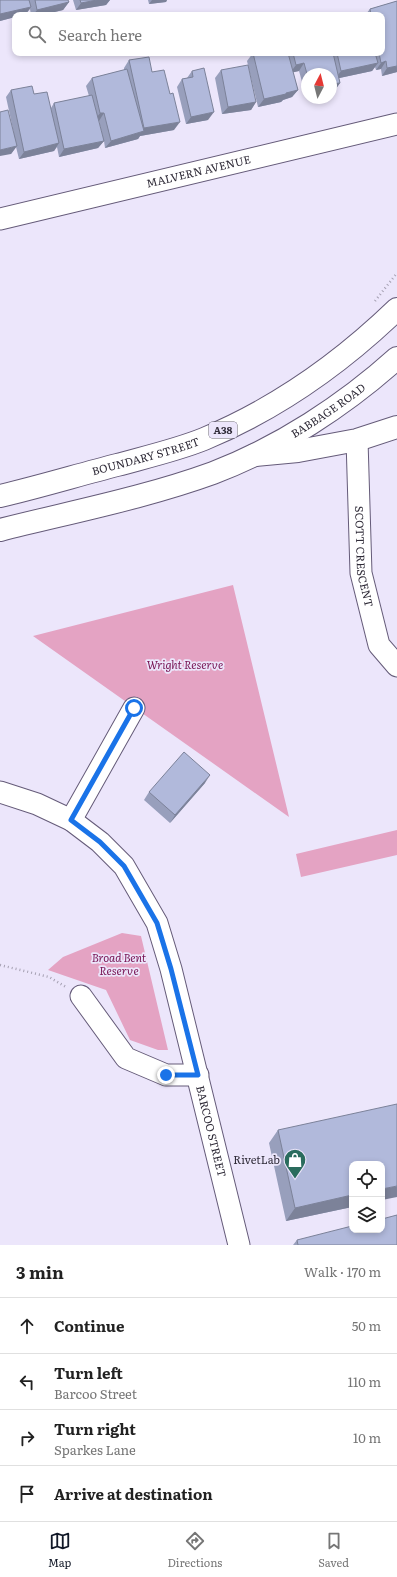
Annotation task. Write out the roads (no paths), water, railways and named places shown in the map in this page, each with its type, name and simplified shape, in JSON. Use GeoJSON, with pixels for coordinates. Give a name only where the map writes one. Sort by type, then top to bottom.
{"type":"FeatureCollection","features":[{"type":"Feature","properties":{"kind":"main road","name":"BOUNDARY STREET"},"geometry":{"type":"LineString","coordinates":[[0,496],[146,457],[203,439],[253,416],[296,390],[339,359],[397,310]]}},
{"type":"Feature","properties":{"kind":"main road","name":"BABBAGE ROAD"},"geometry":{"type":"LineString","coordinates":[[255,455],[331,410],[376,378],[397,358]]}},
{"type":"Feature","properties":{"kind":"main road"},"geometry":{"type":"LineString","coordinates":[[0,530],[166,489],[214,473],[255,455],[298,451],[357,440],[397,427]]}},
{"type":"Feature","properties":{"kind":"street","name":"MALVERN AVENUE"},"geometry":{"type":"LineString","coordinates":[[0,220],[397,124]]}},
{"type":"Feature","properties":{"kind":"street","name":"SCOTT CRESCENT"},"geometry":{"type":"LineString","coordinates":[[357,440],[361,573],[379,645],[397,666]]}},
{"type":"Feature","properties":{"kind":"street"},"geometry":{"type":"LineString","coordinates":[[71,820],[134,708]]}},
{"type":"Feature","properties":{"kind":"street","name":"BARCOO STREET"},"geometry":{"type":"LineString","coordinates":[[0,792],[36,804],[71,820],[100,842],[124,866],[157,923],[171,969],[198,1075],[239,1245]]}},
{"type":"Feature","properties":{"kind":"street"},"geometry":{"type":"LineString","coordinates":[[82,996],[126,1058],[166,1075],[198,1075]]}},
{"type":"Feature","properties":{"kind":"place","name":"RivetLab"},"geometry":{"type":"Point","coordinates":[295,1180]}},
{"type":"Feature","properties":{"kind":"park label","name":"Wright Reserve"},"geometry":{"type":"Point","coordinates":[185,665]}},
{"type":"Feature","properties":{"kind":"park label","name":"Broad Bent Reserve"},"geometry":{"type":"Point","coordinates":[119,964]}}]}
